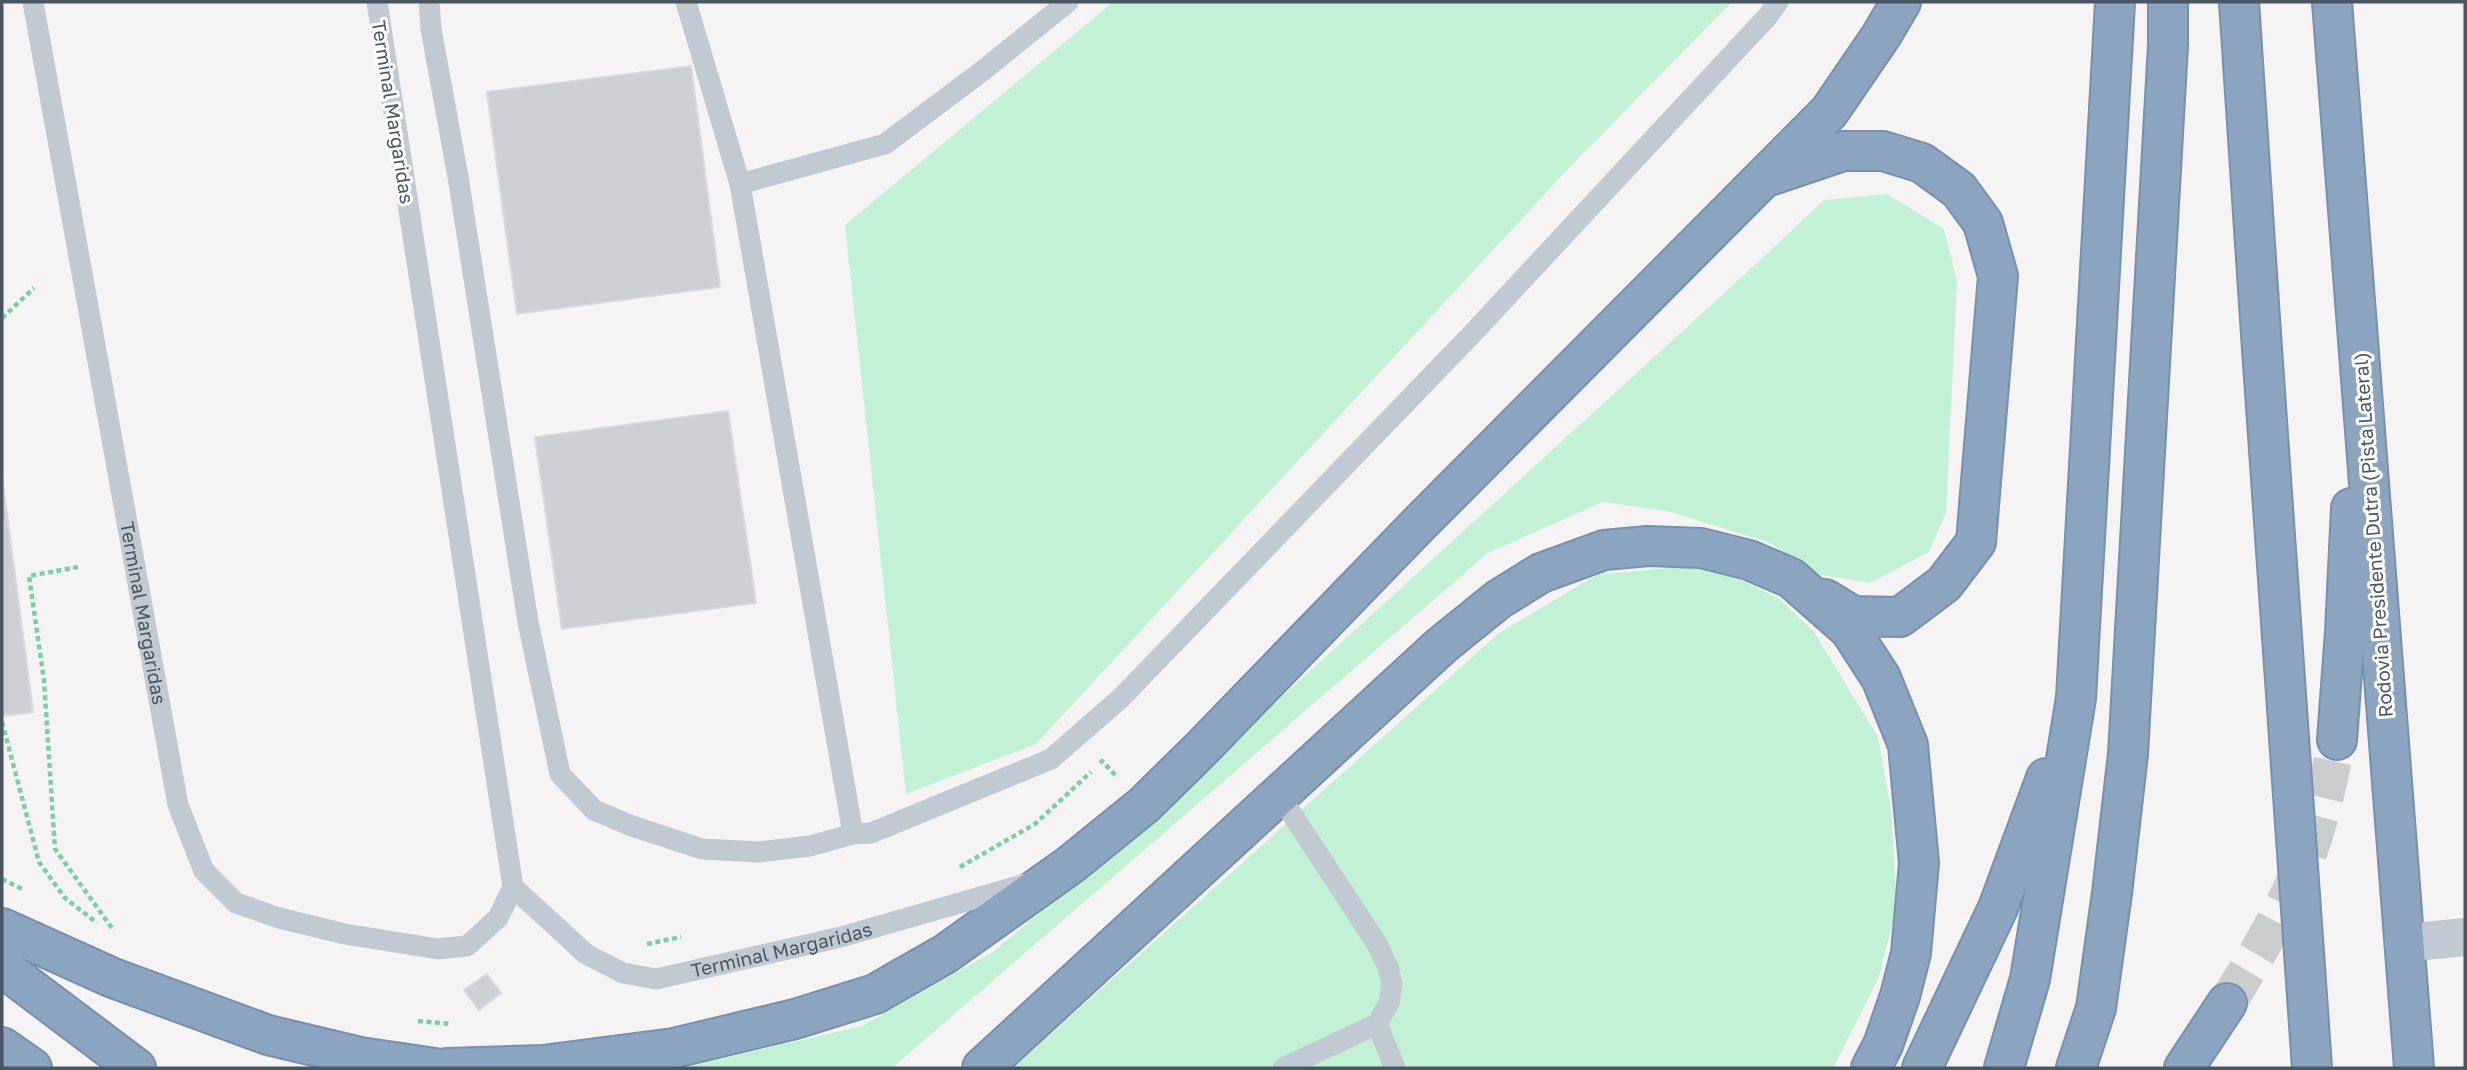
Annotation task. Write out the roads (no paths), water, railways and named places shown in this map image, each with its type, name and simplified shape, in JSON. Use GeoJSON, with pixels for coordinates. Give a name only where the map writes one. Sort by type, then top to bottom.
{"type":"FeatureCollection","features":[{"type":"Feature","properties":{"kind":"highway"},"geometry":{"type":"LineString","coordinates":[[447,1068],[540,1066],[674,1048],[794,1019],[875,994],[945,954],[1070,865],[1144,804],[1200,750],[1418,525],[1829,112],[1886,19],[1901,2]]}},
{"type":"Feature","properties":{"kind":"highway"},"geometry":{"type":"LineString","coordinates":[[2004,1068],[2030,978],[2076,698],[2115,2]]}},
{"type":"Feature","properties":{"kind":"highway"},"geometry":{"type":"LineString","coordinates":[[2076,1068],[2096,1008],[2128,754],[2168,2]]}},
{"type":"Feature","properties":{"kind":"highway"},"geometry":{"type":"LineString","coordinates":[[2239,2],[2312,1068]]}},
{"type":"Feature","properties":{"kind":"highway","name":"Rodovia Presidente Dutra (Pista Lateral)"},"geometry":{"type":"LineString","coordinates":[[2332,2],[2414,1068]]}},
{"type":"Feature","properties":{"kind":"highway"},"geometry":{"type":"LineString","coordinates":[[982,1068],[1442,645],[1499,599],[1541,573],[1604,550],[1648,545],[1701,548],[1749,560],[1791,578],[1853,616],[1900,617],[1944,584],[1976,542],[1998,276],[1983,223],[1959,190],[1922,163],[1883,151],[1843,151],[1760,180]]}},
{"type":"Feature","properties":{"kind":"highway"},"geometry":{"type":"LineString","coordinates":[[2337,740],[2346,632],[2358,343]]}},
{"type":"Feature","properties":{"kind":"highway"},"geometry":{"type":"LineString","coordinates":[[1791,578],[1850,630],[1881,678],[1908,745],[1919,863],[1911,953],[1883,1045],[1871,1068]]}},
{"type":"Feature","properties":{"kind":"highway"},"geometry":{"type":"LineString","coordinates":[[1922,1068],[1998,908],[2076,698]]}},
{"type":"Feature","properties":{"kind":"highway"},"geometry":{"type":"LineString","coordinates":[[2,928],[113,978],[268,1035],[360,1058],[435,1068]]}},
{"type":"Feature","properties":{"kind":"highway"},"geometry":{"type":"LineString","coordinates":[[2,967],[136,1068]]}},
{"type":"Feature","properties":{"kind":"highway"},"geometry":{"type":"LineString","coordinates":[[2184,1068],[2227,1003]]}},
{"type":"Feature","properties":{"kind":"highway"},"geometry":{"type":"LineString","coordinates":[[2,1047],[33,1068]]}},
{"type":"Feature","properties":{"kind":"street"},"geometry":{"type":"LineString","coordinates":[[2404,943],[2465,937]]}},
{"type":"Feature","properties":{"kind":"lane","name":"Terminal Margaridas"},"geometry":{"type":"LineString","coordinates":[[33,2],[178,805],[204,871],[236,903],[279,918],[345,934],[438,949],[467,946],[498,918],[513,887],[377,2]]}},
{"type":"Feature","properties":{"kind":"lane"},"geometry":{"type":"LineString","coordinates":[[429,2],[431,29],[458,177],[528,622],[560,774],[594,810],[632,826],[702,849],[759,852],[810,846],[853,834],[871,833],[1051,759],[1121,698],[1481,324],[1768,16],[1778,2]]}},
{"type":"Feature","properties":{"kind":"lane"},"geometry":{"type":"LineString","coordinates":[[686,2],[740,184],[853,834]]}},
{"type":"Feature","properties":{"kind":"lane"},"geometry":{"type":"LineString","coordinates":[[740,184],[885,144],[1068,2]]}},
{"type":"Feature","properties":{"kind":"lane"},"geometry":{"type":"LineString","coordinates":[[1280,796],[1377,944],[1388,967],[1392,984],[1389,1003],[1377,1024],[1283,1068]]}},
{"type":"Feature","properties":{"kind":"lane","name":"Terminal Margaridas"},"geometry":{"type":"LineString","coordinates":[[513,887],[586,954],[622,973],[656,979],[841,937],[958,902],[1018,888],[1070,865]]}},
{"type":"Feature","properties":{"kind":"lane"},"geometry":{"type":"LineString","coordinates":[[1377,1024],[1395,1068]]}},
{"type":"Feature","properties":{"kind":"tunnel"},"geometry":{"type":"LineString","coordinates":[[2227,1003],[2271,928],[2309,850],[2337,740]]}}]}
